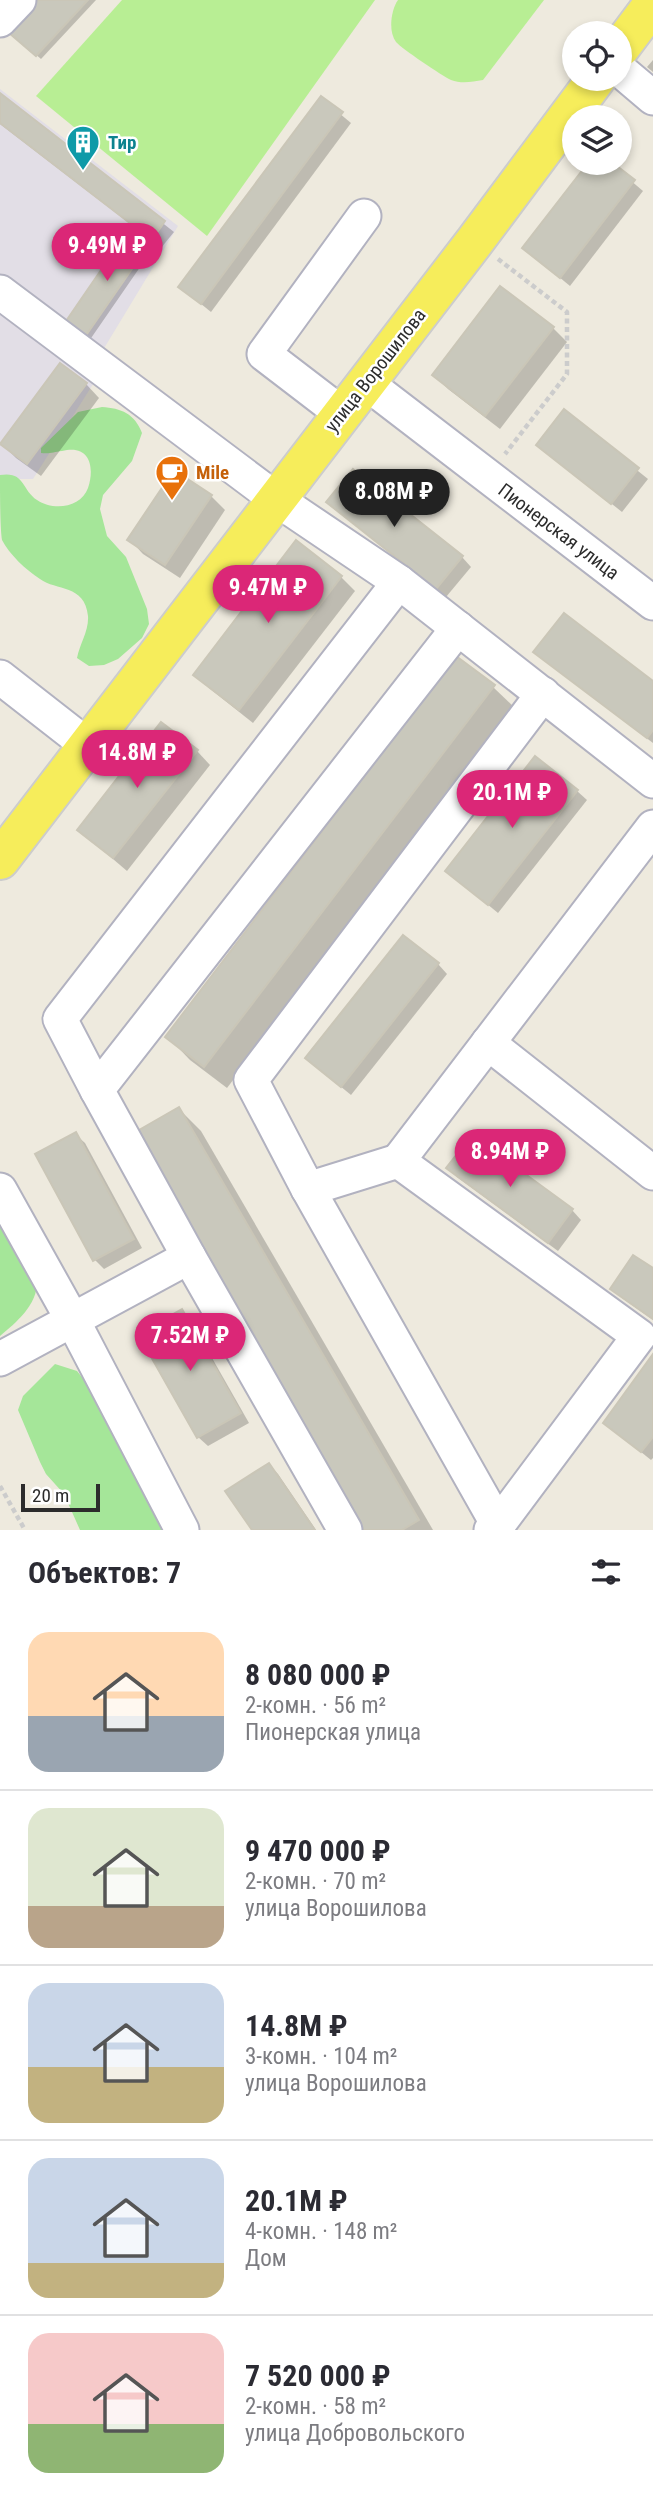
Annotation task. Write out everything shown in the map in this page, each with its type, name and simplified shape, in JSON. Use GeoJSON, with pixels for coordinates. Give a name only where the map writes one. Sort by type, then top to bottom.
{"type":"FeatureCollection","features":[{"type":"Feature","properties":{"kind":"main road"},"geometry":{"type":"LineString","coordinates":[[632,32],[653,4]]}},
{"type":"Feature","properties":{"kind":"main road","name":"улица Ворошилова"},"geometry":{"type":"LineString","coordinates":[[5,843],[88,745],[475,242],[587,91]]}},
{"type":"Feature","properties":{"kind":"street"},"geometry":{"type":"LineString","coordinates":[[0,20],[19,0]]}},
{"type":"Feature","properties":{"kind":"street"},"geometry":{"type":"LineString","coordinates":[[632,80],[653,98]]}},
{"type":"Feature","properties":{"kind":"street"},"geometry":{"type":"LineString","coordinates":[[341,413],[264,354],[364,216]]}},
{"type":"Feature","properties":{"kind":"street"},"geometry":{"type":"LineString","coordinates":[[0,292],[276,499],[399,582],[653,781]]}},
{"type":"Feature","properties":{"kind":"street","name":"Пионерская улица"},"geometry":{"type":"LineString","coordinates":[[365,382],[653,603]]}},
{"type":"Feature","properties":{"kind":"street"},"geometry":{"type":"LineString","coordinates":[[345,1530],[189,1257],[60,1019],[399,582]]}},
{"type":"Feature","properties":{"kind":"street"},"geometry":{"type":"LineString","coordinates":[[97,1090],[458,628]]}},
{"type":"Feature","properties":{"kind":"street"},"geometry":{"type":"LineString","coordinates":[[0,677],[88,745]]}},
{"type":"Feature","properties":{"kind":"street"},"geometry":{"type":"LineString","coordinates":[[398,1161],[639,1336],[494,1528],[251,1080],[543,694]]}},
{"type":"Feature","properties":{"kind":"street"},"geometry":{"type":"LineString","coordinates":[[308,1189],[398,1161],[653,827]]}},
{"type":"Feature","properties":{"kind":"street"},"geometry":{"type":"LineString","coordinates":[[488,1043],[653,1173]]}},
{"type":"Feature","properties":{"kind":"street"},"geometry":{"type":"LineString","coordinates":[[0,1190],[72,1319],[182,1530]]}},
{"type":"Feature","properties":{"kind":"street"},"geometry":{"type":"LineString","coordinates":[[0,1359],[189,1257]]}},
{"type":"Feature","properties":{"kind":"path"},"geometry":{"type":"LineString","coordinates":[[475,242],[567,312],[567,374],[487,477]]}},
{"type":"Feature","properties":{"kind":"path"},"geometry":{"type":"LineString","coordinates":[[0,1486],[25,1530]]}},
{"type":"Feature","properties":{"kind":"shaded area"},"geometry":{"type":"Polygon","coordinates":[[[0,89],[178,226],[103,350],[95,381],[33,479],[0,479],[0,89]]]}},
{"type":"Feature","properties":{"kind":"green space"},"geometry":{"type":"Polygon","coordinates":[[[122,0],[375,0],[207,236],[36,96],[122,0]]]}},
{"type":"Feature","properties":{"kind":"green space"},"geometry":{"type":"Polygon","coordinates":[[[398,0],[544,0],[483,80],[463,82],[446,77],[396,42],[391,21],[398,0]]]}},
{"type":"Feature","properties":{"kind":"green space"},"geometry":{"type":"Polygon","coordinates":[[[102,407],[126,413],[142,433],[132,461],[103,495],[100,509],[107,536],[126,557],[147,609],[149,624],[142,638],[118,659],[104,665],[89,666],[77,658],[88,621],[86,606],[81,598],[76,593],[47,583],[35,575],[13,556],[2,540],[0,475],[8,474],[18,478],[32,496],[51,506],[66,506],[79,500],[88,488],[90,480],[88,459],[79,451],[41,453],[41,448],[78,412],[102,407]]]}},
{"type":"Feature","properties":{"kind":"green space"},"geometry":{"type":"Polygon","coordinates":[[[0,1216],[37,1281],[30,1305],[0,1336],[0,1216]]]}},
{"type":"Feature","properties":{"kind":"green space"},"geometry":{"type":"Polygon","coordinates":[[[55,1364],[77,1371],[96,1395],[174,1530],[80,1530],[64,1494],[46,1474],[18,1410],[23,1396],[55,1364]]]}},
{"type":"Feature","properties":{"kind":"building"},"geometry":{"type":"Polygon","coordinates":[[[37,0],[88,0],[36,56],[9,33],[37,0]]]}},
{"type":"Feature","properties":{"kind":"building","name":"Тир"},"geometry":{"type":"Polygon","coordinates":[[[0,93],[165,221],[152,240],[0,123],[0,93]]]}},
{"type":"Feature","properties":{"kind":"building"},"geometry":{"type":"Polygon","coordinates":[[[321,96],[343,112],[201,304],[178,287],[321,96]]]}},
{"type":"Feature","properties":{"kind":"building"},"geometry":{"type":"Polygon","coordinates":[[[579,175],[629,175],[635,180],[560,278],[522,248],[579,175]]]}},
{"type":"Feature","properties":{"kind":"building"},"geometry":{"type":"Polygon","coordinates":[[[132,225],[152,240],[82,341],[62,327],[132,225]]]}},
{"type":"Feature","properties":{"kind":"building"},"geometry":{"type":"Polygon","coordinates":[[[500,286],[554,327],[485,416],[432,375],[500,286]]]}},
{"type":"Feature","properties":{"kind":"building"},"geometry":{"type":"Polygon","coordinates":[[[60,363],[87,383],[27,464],[0,444],[60,363]]]}},
{"type":"Feature","properties":{"kind":"building"},"geometry":{"type":"Polygon","coordinates":[[[564,409],[639,468],[611,504],[536,445],[564,409]]]}},
{"type":"Feature","properties":{"kind":"building"},"geometry":{"type":"Polygon","coordinates":[[[353,469],[463,556],[436,589],[326,502],[353,469]]]}},
{"type":"Feature","properties":{"kind":"building"},"geometry":{"type":"Polygon","coordinates":[[[174,470],[212,495],[165,565],[127,540],[174,470]]]}},
{"type":"Feature","properties":{"kind":"building"},"geometry":{"type":"Polygon","coordinates":[[[296,540],[342,576],[239,710],[193,675],[296,540]]]}},
{"type":"Feature","properties":{"kind":"building"},"geometry":{"type":"Polygon","coordinates":[[[564,613],[653,681],[653,730],[647,738],[533,652],[564,613]]]}},
{"type":"Feature","properties":{"kind":"building"},"geometry":{"type":"Polygon","coordinates":[[[456,656],[495,685],[204,1067],[165,1037],[456,656]]]}},
{"type":"Feature","properties":{"kind":"building"},"geometry":{"type":"Polygon","coordinates":[[[161,722],[198,750],[113,858],[77,830],[161,722]]]}},
{"type":"Feature","properties":{"kind":"building"},"geometry":{"type":"Polygon","coordinates":[[[535,756],[578,790],[488,905],[445,871],[535,756]]]}},
{"type":"Feature","properties":{"kind":"building"},"geometry":{"type":"Polygon","coordinates":[[[403,935],[439,963],[341,1087],[305,1058],[403,935]]]}},
{"type":"Feature","properties":{"kind":"building"},"geometry":{"type":"Polygon","coordinates":[[[179,1107],[419,1520],[402,1530],[363,1530],[132,1134],[179,1107]]]}},
{"type":"Feature","properties":{"kind":"building"},"geometry":{"type":"Polygon","coordinates":[[[76,1132],[134,1239],[93,1261],[35,1154],[76,1132]]]}},
{"type":"Feature","properties":{"kind":"building"},"geometry":{"type":"Polygon","coordinates":[[[472,1135],[573,1209],[548,1243],[446,1168],[472,1135]]]}},
{"type":"Feature","properties":{"kind":"building"},"geometry":{"type":"Polygon","coordinates":[[[633,1255],[653,1268],[653,1319],[610,1289],[633,1255]]]}},
{"type":"Feature","properties":{"kind":"building"},"geometry":{"type":"Polygon","coordinates":[[[182,1309],[241,1413],[197,1438],[138,1334],[182,1309]]]}},
{"type":"Feature","properties":{"kind":"building"},"geometry":{"type":"Polygon","coordinates":[[[653,1354],[653,1437],[641,1452],[603,1423],[653,1354]]]}},
{"type":"Feature","properties":{"kind":"building"},"geometry":{"type":"Polygon","coordinates":[[[269,1463],[315,1530],[252,1530],[225,1491],[269,1463]]]}},
{"type":"Feature","properties":{"kind":"place","name":"Тир"},"geometry":{"type":"Point","coordinates":[83,172]}},
{"type":"Feature","properties":{"kind":"place","name":"Mile"},"geometry":{"type":"Point","coordinates":[172,502]}}]}
